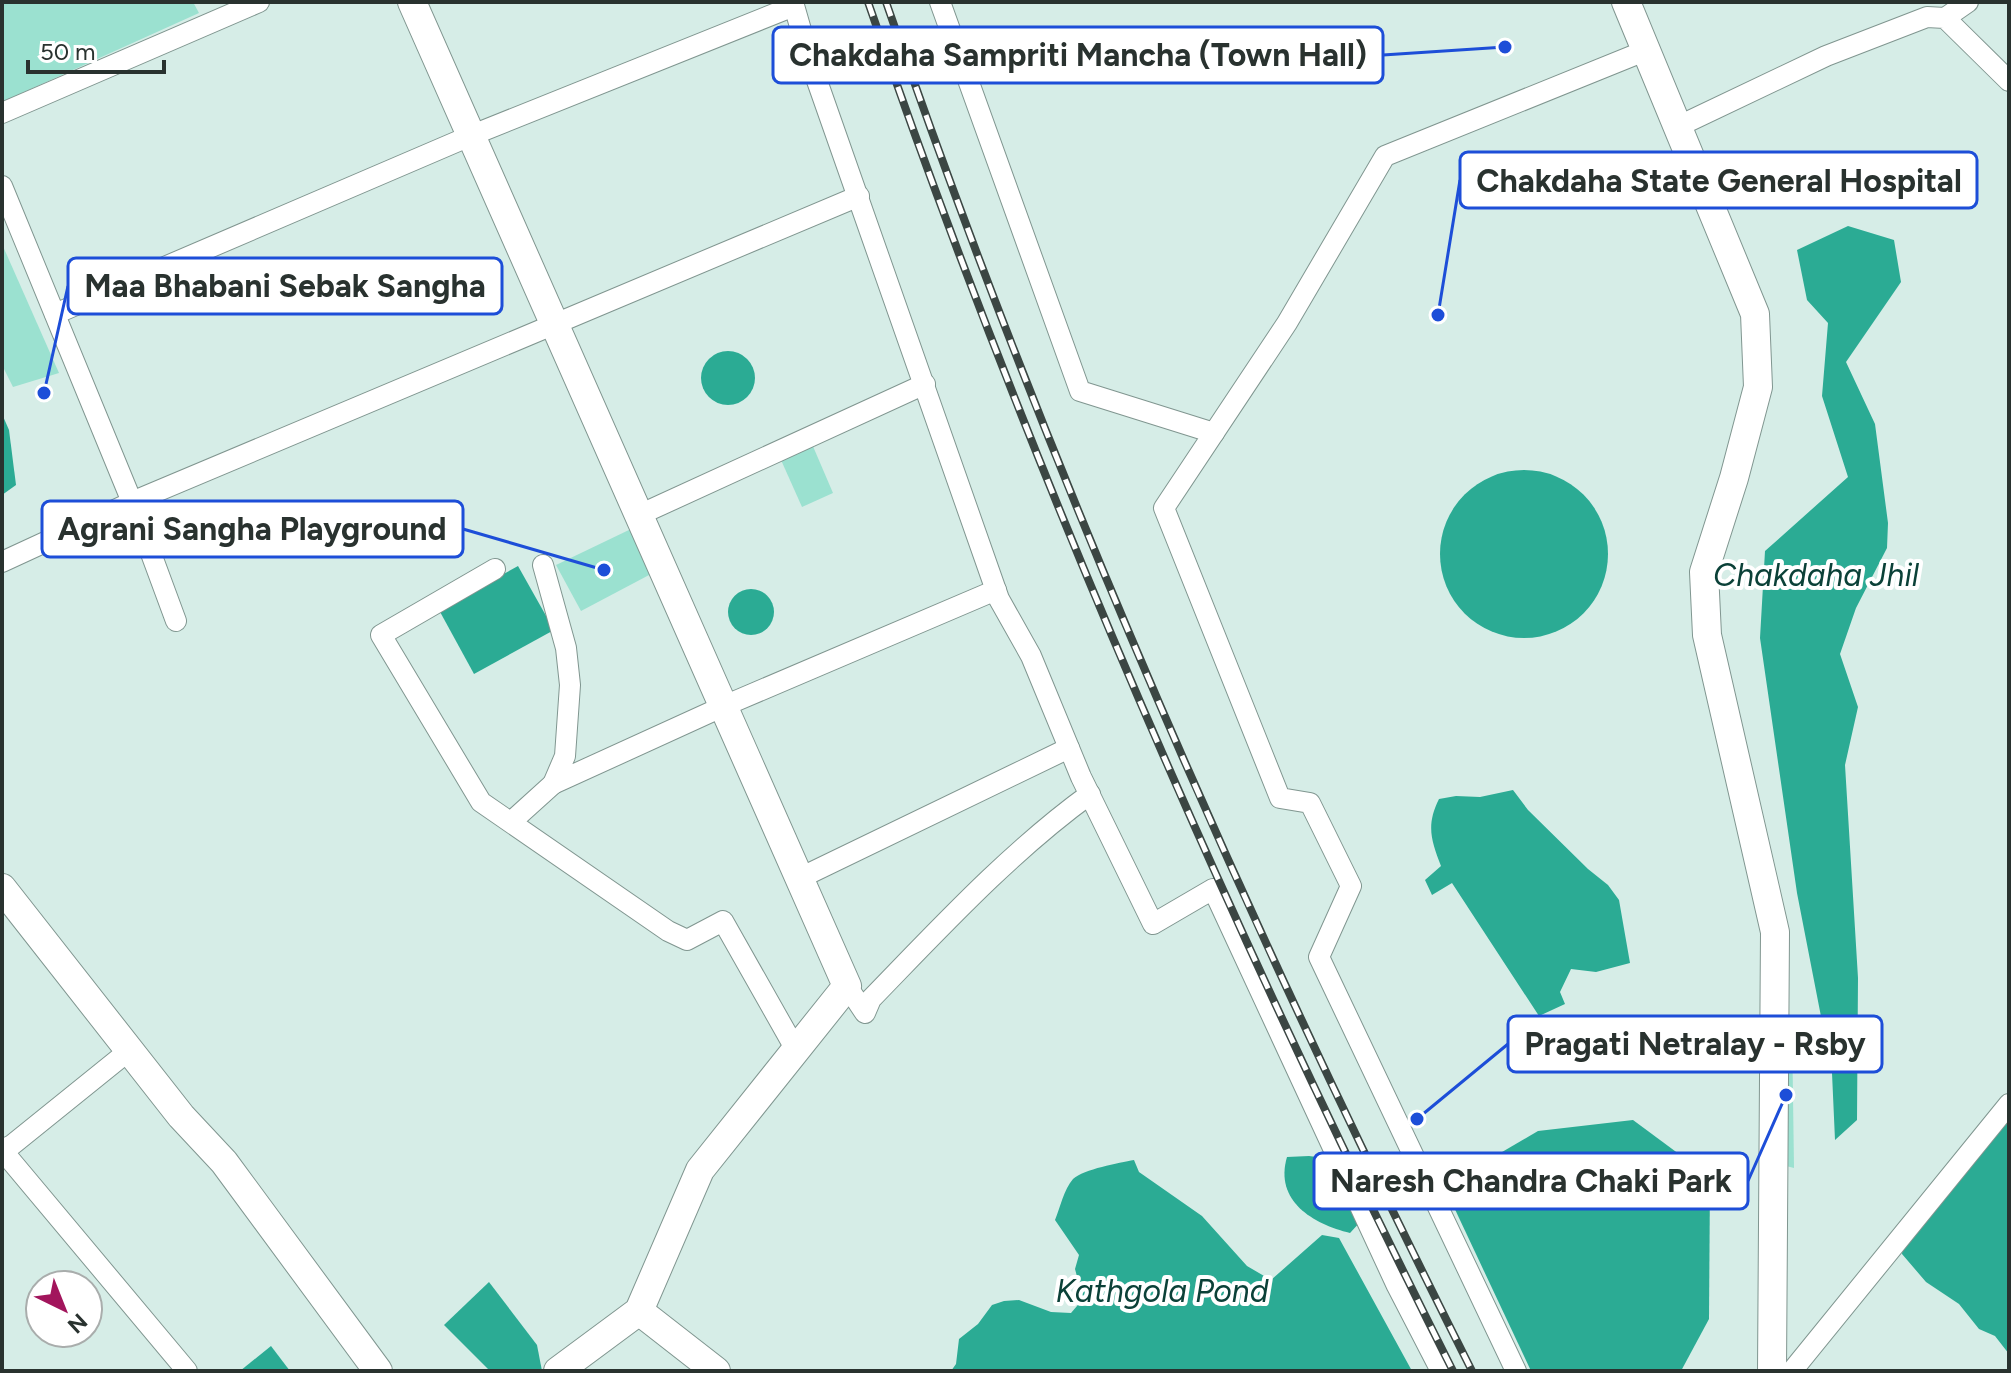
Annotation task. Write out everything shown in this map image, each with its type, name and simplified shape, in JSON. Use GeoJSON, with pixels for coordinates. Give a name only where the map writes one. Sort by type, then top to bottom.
{"type":"FeatureCollection","features":[{"type":"Feature","properties":{"kind":"main road"},"geometry":{"type":"LineString","coordinates":[[412,2],[847,986],[700,1170],[639,1311],[558,1371]]}},
{"type":"Feature","properties":{"kind":"main road"},"geometry":{"type":"LineString","coordinates":[[1626,2],[1755,314],[1758,387],[1734,478],[1704,572],[1707,635],[1775,932],[1772,1371]]}},
{"type":"Feature","properties":{"kind":"main road"},"geometry":{"type":"LineString","coordinates":[[2,888],[181,1116],[224,1162],[378,1371]]}},
{"type":"Feature","properties":{"kind":"main road"},"geometry":{"type":"LineString","coordinates":[[639,1311],[716,1371]]}},
{"type":"Feature","properties":{"kind":"street"},"geometry":{"type":"LineString","coordinates":[[2,113],[259,2]]}},
{"type":"Feature","properties":{"kind":"street"},"geometry":{"type":"LineString","coordinates":[[940,2],[1080,391],[1214,433]]}},
{"type":"Feature","properties":{"kind":"street"},"geometry":{"type":"LineString","coordinates":[[1679,126],[1826,56],[1927,17],[1945,18],[1968,2]]}},
{"type":"Feature","properties":{"kind":"street"},"geometry":{"type":"LineString","coordinates":[[55,314],[470,136],[794,4],[809,58],[996,590],[1031,656],[1090,794],[1153,924],[1213,889],[1397,1286],[1441,1371]]}},
{"type":"Feature","properties":{"kind":"street"},"geometry":{"type":"LineString","coordinates":[[1945,18],[2009,81]]}},
{"type":"Feature","properties":{"kind":"street"},"geometry":{"type":"LineString","coordinates":[[1516,1371],[1319,957],[1351,886],[1310,803],[1280,798],[1164,508],[1287,323],[1385,156],[1647,50]]}},
{"type":"Feature","properties":{"kind":"street"},"geometry":{"type":"LineString","coordinates":[[2,186],[7,210],[55,314],[132,502],[176,621]]}},
{"type":"Feature","properties":{"kind":"street"},"geometry":{"type":"LineString","coordinates":[[2,562],[132,502],[859,196]]}},
{"type":"Feature","properties":{"kind":"street"},"geometry":{"type":"LineString","coordinates":[[639,515],[925,384]]}},
{"type":"Feature","properties":{"kind":"street"},"geometry":{"type":"LineString","coordinates":[[543,565],[566,648],[570,685],[565,756],[553,784]]}},
{"type":"Feature","properties":{"kind":"street"},"geometry":{"type":"LineString","coordinates":[[495,569],[381,635],[481,802],[611,894],[677,936],[687,940],[723,921],[796,1050]]}},
{"type":"Feature","properties":{"kind":"street"},"geometry":{"type":"LineString","coordinates":[[512,821],[553,784],[724,706],[996,590]]}},
{"type":"Feature","properties":{"kind":"street"},"geometry":{"type":"LineString","coordinates":[[800,878],[1069,748]]}},
{"type":"Feature","properties":{"kind":"street"},"geometry":{"type":"LineString","coordinates":[[847,986],[865,1013],[871,999],[960,909],[1050,823],[1090,794]]}},
{"type":"Feature","properties":{"kind":"street"},"geometry":{"type":"LineString","coordinates":[[131,1049],[2,1150],[187,1371]]}},
{"type":"Feature","properties":{"kind":"street"},"geometry":{"type":"LineString","coordinates":[[1792,1371],[2009,1104]]}},
{"type":"Feature","properties":{"kind":"shaded area"},"geometry":{"type":"Polygon","coordinates":[[[2,2],[193,2],[199,13],[2,102],[2,2]]]}},
{"type":"Feature","properties":{"kind":"shaded area"},"geometry":{"type":"Polygon","coordinates":[[[2,244],[59,373],[13,387],[2,365],[2,244]]]}},
{"type":"Feature","properties":{"kind":"shaded area"},"geometry":{"type":"Polygon","coordinates":[[[809,437],[833,493],[802,507],[777,451],[809,437]]]}},
{"type":"Feature","properties":{"kind":"shaded area"},"geometry":{"type":"Polygon","coordinates":[[[631,529],[651,574],[581,611],[556,565],[631,529]]]}},
{"type":"Feature","properties":{"kind":"shaded area"},"geometry":{"type":"Polygon","coordinates":[[[1792,1025],[1794,1168],[1778,1164],[1779,1026],[1792,1025]]]}},
{"type":"Feature","properties":{"kind":"water","name":"Chakdaha Jhil"},"geometry":{"type":"Polygon","coordinates":[[[1848,226],[1894,240],[1901,282],[1846,362],[1875,424],[1888,523],[1887,548],[1856,608],[1840,654],[1858,707],[1845,765],[1858,978],[1857,1120],[1835,1140],[1832,1073],[1797,893],[1760,638],[1765,551],[1848,477],[1822,396],[1828,323],[1807,300],[1797,250],[1848,226]]]}},
{"type":"Feature","properties":{"kind":"water"},"geometry":{"type":"Polygon","coordinates":[[[728,351],[747,359],[755,378],[747,397],[728,405],[709,397],[701,378],[709,359],[728,351]]]}},
{"type":"Feature","properties":{"kind":"water"},"geometry":{"type":"Polygon","coordinates":[[[2,414],[9,430],[16,485],[2,495],[2,414]]]}},
{"type":"Feature","properties":{"kind":"water"},"geometry":{"type":"Polygon","coordinates":[[[1524,470],[1556,476],[1583,495],[1602,522],[1608,554],[1602,586],[1583,613],[1556,632],[1524,638],[1492,632],[1465,613],[1446,586],[1440,554],[1446,522],[1465,495],[1492,476],[1524,470]]]}},
{"type":"Feature","properties":{"kind":"water"},"geometry":{"type":"Polygon","coordinates":[[[518,566],[554,630],[474,674],[439,610],[518,566]]]}},
{"type":"Feature","properties":{"kind":"water"},"geometry":{"type":"Polygon","coordinates":[[[751,589],[767,596],[774,612],[767,628],[751,635],[735,628],[728,612],[735,596],[751,589]]]}},
{"type":"Feature","properties":{"kind":"water"},"geometry":{"type":"Polygon","coordinates":[[[1513,790],[1528,810],[1608,885],[1619,900],[1630,963],[1596,972],[1571,969],[1560,992],[1565,1004],[1539,1016],[1452,883],[1432,895],[1425,880],[1441,866],[1431,832],[1432,817],[1439,799],[1480,797],[1513,790]]]}},
{"type":"Feature","properties":{"kind":"water"},"geometry":{"type":"Polygon","coordinates":[[[2009,1117],[2009,1354],[1995,1336],[1979,1329],[1959,1304],[1926,1282],[1902,1254],[1903,1239],[2009,1117]]]}},
{"type":"Feature","properties":{"kind":"water"},"geometry":{"type":"Polygon","coordinates":[[[1633,1120],[1710,1177],[1709,1319],[1681,1371],[1531,1371],[1444,1186],[1538,1131],[1633,1120]]]}},
{"type":"Feature","properties":{"kind":"water"},"geometry":{"type":"Polygon","coordinates":[[[1287,1157],[1332,1159],[1361,1221],[1350,1233],[1310,1217],[1291,1198],[1284,1173],[1287,1157]]]}},
{"type":"Feature","properties":{"kind":"water","name":"Kathgola Pond"},"geometry":{"type":"Polygon","coordinates":[[[1134,1160],[1139,1172],[1202,1216],[1247,1266],[1271,1280],[1322,1235],[1339,1238],[1412,1371],[951,1371],[956,1364],[959,1339],[978,1324],[992,1305],[1019,1300],[1051,1312],[1071,1313],[1083,1299],[1075,1269],[1079,1255],[1055,1220],[1065,1193],[1078,1175],[1134,1160]]]}},
{"type":"Feature","properties":{"kind":"water"},"geometry":{"type":"Polygon","coordinates":[[[489,1282],[537,1345],[542,1371],[490,1371],[444,1325],[489,1282]]]}},
{"type":"Feature","properties":{"kind":"water"},"geometry":{"type":"Polygon","coordinates":[[[271,1346],[290,1371],[240,1371],[271,1346]]]}},
{"type":"Feature","properties":{"kind":"railway"},"geometry":{"type":"LineString","coordinates":[[868,2],[996,351],[1138,696],[1290,1036],[1453,1371]]}},
{"type":"Feature","properties":{"kind":"railway"},"geometry":{"type":"LineString","coordinates":[[886,2],[1015,351],[1156,696],[1309,1036],[1472,1371]]}},
{"type":"Feature","properties":{"kind":"place","name":"Chakdaha Sampriti Mancha (Town Hall)"},"geometry":{"type":"Point","coordinates":[1505,47]}},
{"type":"Feature","properties":{"kind":"place","name":"Chakdaha State General Hospital"},"geometry":{"type":"Point","coordinates":[1438,315]}},
{"type":"Feature","properties":{"kind":"place","name":"Maa Bhabani Sebak Sangha"},"geometry":{"type":"Point","coordinates":[44,393]}},
{"type":"Feature","properties":{"kind":"place","name":"Agrani Sangha Playground"},"geometry":{"type":"Point","coordinates":[604,570]}},
{"type":"Feature","properties":{"kind":"place","name":"Naresh Chandra Chaki Park"},"geometry":{"type":"Point","coordinates":[1786,1095]}},
{"type":"Feature","properties":{"kind":"place","name":"Pragati Netralay - Rsby"},"geometry":{"type":"Point","coordinates":[1417,1119]}}]}
